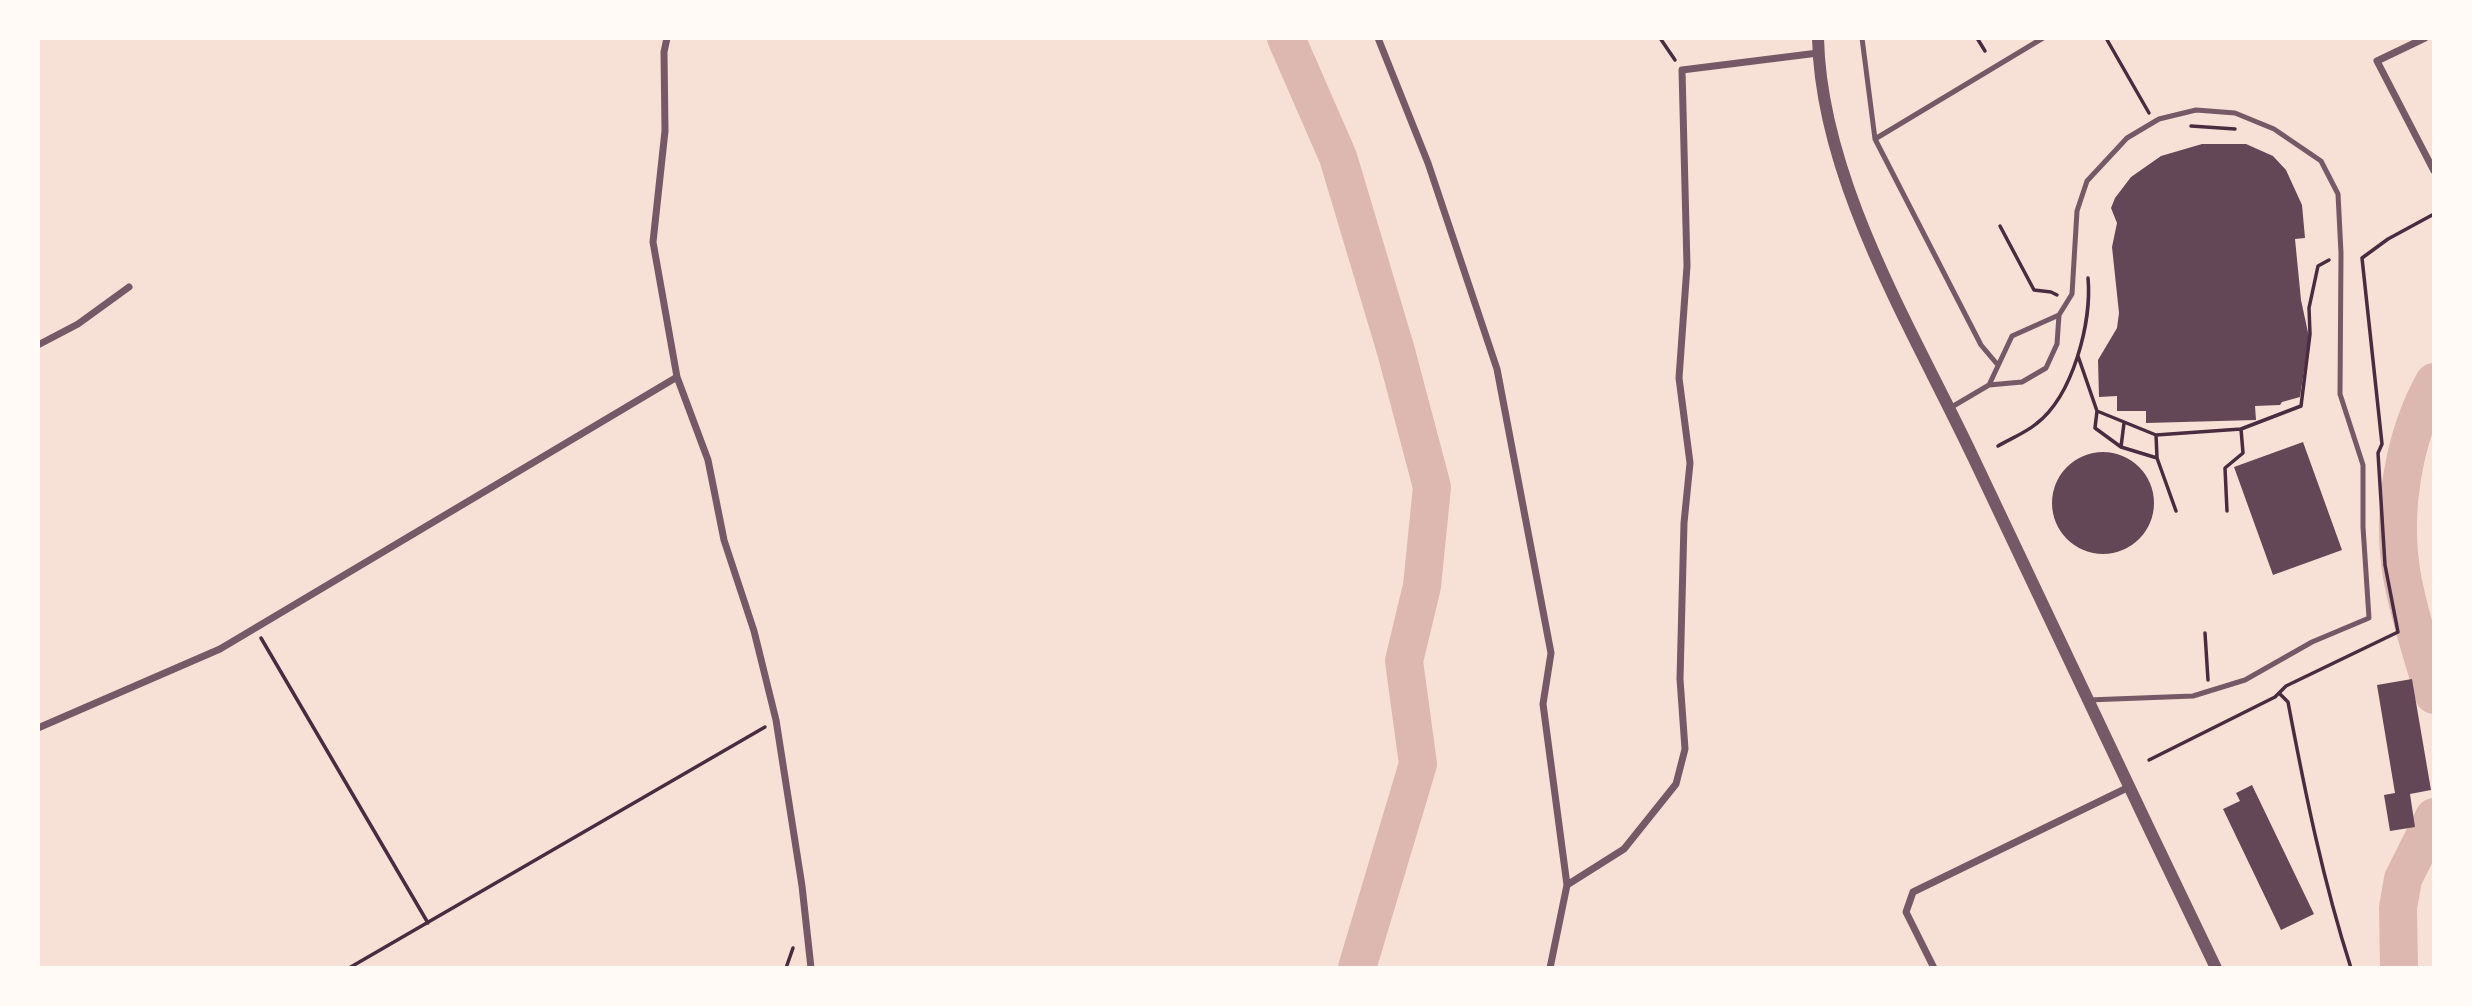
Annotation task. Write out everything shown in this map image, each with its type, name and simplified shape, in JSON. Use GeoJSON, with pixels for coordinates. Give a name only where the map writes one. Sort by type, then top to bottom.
{"type":"FeatureCollection","features":[{"type":"Feature","properties":{"kind":"street"},"geometry":{"type":"LineString","coordinates":[[667,38],[664,52],[665,131],[653,242],[677,377],[708,460],[724,540],[754,631],[776,720],[802,886],[811,968]]}},
{"type":"Feature","properties":{"kind":"street"},"geometry":{"type":"LineString","coordinates":[[1378,38],[1428,163],[1497,369],[1551,653],[1543,704],[1567,885],[1549,968]]}},
{"type":"Feature","properties":{"kind":"street"},"geometry":{"type":"LineString","coordinates":[[1818,38],[1826,112],[1856,207],[1902,314],[1950,408],[2216,968]]}},
{"type":"Feature","properties":{"kind":"street"},"geometry":{"type":"LineString","coordinates":[[2425,38],[2377,61],[2434,171]]}},
{"type":"Feature","properties":{"kind":"street"},"geometry":{"type":"LineString","coordinates":[[1567,885],[1623,849],[1676,784],[1685,749],[1680,679],[1684,523],[1690,463],[1679,378],[1687,266],[1682,70],[1818,53]]}},
{"type":"Feature","properties":{"kind":"street"},"geometry":{"type":"LineString","coordinates":[[38,345],[78,324],[129,286]]}},
{"type":"Feature","properties":{"kind":"street"},"geometry":{"type":"LineString","coordinates":[[38,728],[220,649],[677,377]]}},
{"type":"Feature","properties":{"kind":"street"},"geometry":{"type":"LineString","coordinates":[[1934,968],[1906,912],[1913,892],[2129,787]]}},
{"type":"Feature","properties":{"kind":"lane"},"geometry":{"type":"LineString","coordinates":[[1862,38],[1875,139],[1981,345],[1997,364]]}},
{"type":"Feature","properties":{"kind":"lane"},"geometry":{"type":"LineString","coordinates":[[1875,139],[2043,38]]}},
{"type":"Feature","properties":{"kind":"lane"},"geometry":{"type":"LineString","coordinates":[[1950,408],[1989,385],[2022,382],[2046,368],[2057,344],[2059,316],[2072,294],[2077,211],[2087,181],[2127,138],[2154,121],[2196,110],[2235,113],[2274,129],[2321,161],[2338,194],[2341,253],[2340,394],[2363,465],[2362,527],[2369,618],[2312,642],[2245,680],[2209,692],[2193,696],[2088,700]]}},
{"type":"Feature","properties":{"kind":"lane"},"geometry":{"type":"LineString","coordinates":[[1989,385],[2011,336],[2059,316]]}},
{"type":"Feature","properties":{"kind":"path"},"geometry":{"type":"LineString","coordinates":[[1661,38],[1682,70]]}},
{"type":"Feature","properties":{"kind":"path"},"geometry":{"type":"LineString","coordinates":[[1977,38],[1985,51]]}},
{"type":"Feature","properties":{"kind":"path"},"geometry":{"type":"LineString","coordinates":[[2106,38],[2154,121]]}},
{"type":"Feature","properties":{"kind":"path"},"geometry":{"type":"LineString","coordinates":[[2189,125],[2245,129]]}},
{"type":"Feature","properties":{"kind":"path"},"geometry":{"type":"LineString","coordinates":[[2149,760],[2275,697],[2286,686],[2398,632],[2385,565],[2378,453],[2382,444],[2361,258],[2388,239],[2434,214]]}},
{"type":"Feature","properties":{"kind":"path"},"geometry":{"type":"LineString","coordinates":[[2000,226],[2034,290],[2051,292],[2067,302]]}},
{"type":"Feature","properties":{"kind":"path"},"geometry":{"type":"LineString","coordinates":[[2097,411],[2156,435],[2241,429],[2301,406],[2310,334],[2309,308],[2318,266],[2341,253]]}},
{"type":"Feature","properties":{"kind":"path"},"geometry":{"type":"LineString","coordinates":[[1998,446],[2037,424],[2062,396],[2078,356],[2089,294],[2087,269]]}},
{"type":"Feature","properties":{"kind":"path"},"geometry":{"type":"LineString","coordinates":[[2078,356],[2097,411],[2095,428],[2121,447],[2157,458]]}},
{"type":"Feature","properties":{"kind":"path"},"geometry":{"type":"LineString","coordinates":[[2121,447],[2124,423]]}},
{"type":"Feature","properties":{"kind":"path"},"geometry":{"type":"LineString","coordinates":[[2227,511],[2225,468],[2243,453],[2241,429]]}},
{"type":"Feature","properties":{"kind":"path"},"geometry":{"type":"LineString","coordinates":[[2156,435],[2157,458],[2176,511]]}},
{"type":"Feature","properties":{"kind":"path"},"geometry":{"type":"LineString","coordinates":[[256,629],[428,923]]}},
{"type":"Feature","properties":{"kind":"path"},"geometry":{"type":"LineString","coordinates":[[2205,633],[2209,692]]}},
{"type":"Feature","properties":{"kind":"path"},"geometry":{"type":"LineString","coordinates":[[2279,693],[2288,702],[2312,829],[2351,968]]}},
{"type":"Feature","properties":{"kind":"path"},"geometry":{"type":"LineString","coordinates":[[349,968],[776,720]]}},
{"type":"Feature","properties":{"kind":"building"},"geometry":{"type":"Polygon","coordinates":[[[2202,144],[2246,144],[2273,156],[2286,170],[2302,205],[2305,238],[2295,239],[2301,300],[2309,337],[2300,397],[2280,405],[2255,406],[2256,420],[2146,423],[2146,411],[2117,411],[2117,396],[2099,397],[2098,360],[2117,328],[2119,313],[2112,247],[2117,223],[2111,208],[2131,177],[2161,156],[2202,144]]]}},
{"type":"Feature","properties":{"kind":"building"},"geometry":{"type":"Polygon","coordinates":[[[2303,442],[2342,550],[2273,575],[2234,467],[2303,442]]]}},
{"type":"Feature","properties":{"kind":"building"},"geometry":{"type":"Polygon","coordinates":[[[2103,452],[2122,456],[2139,467],[2150,484],[2154,503],[2150,522],[2139,539],[2122,550],[2103,554],[2084,550],[2067,539],[2056,522],[2052,503],[2056,484],[2067,467],[2084,456],[2103,452]]]}},
{"type":"Feature","properties":{"kind":"building"},"geometry":{"type":"Polygon","coordinates":[[[2412,679],[2431,790],[2410,794],[2415,827],[2390,831],[2384,795],[2395,793],[2377,685],[2412,679]]]}},
{"type":"Feature","properties":{"kind":"building"},"geometry":{"type":"Polygon","coordinates":[[[2252,785],[2314,914],[2281,930],[2223,809],[2240,801],[2236,793],[2252,785]]]}},
{"type":"Feature","properties":{"kind":"waterway"},"geometry":{"type":"LineString","coordinates":[[1286,38],[1338,157],[1396,351],[1432,487],[1422,586],[1404,661],[1418,764],[1357,968]]}},
{"type":"Feature","properties":{"kind":"waterway"},"geometry":{"type":"LineString","coordinates":[[2434,382],[2423,404],[2407,451],[2398,527],[2405,591],[2434,695]]}},
{"type":"Feature","properties":{"kind":"waterway"},"geometry":{"type":"LineString","coordinates":[[2399,968],[2398,908],[2403,879],[2434,817]]}}]}
